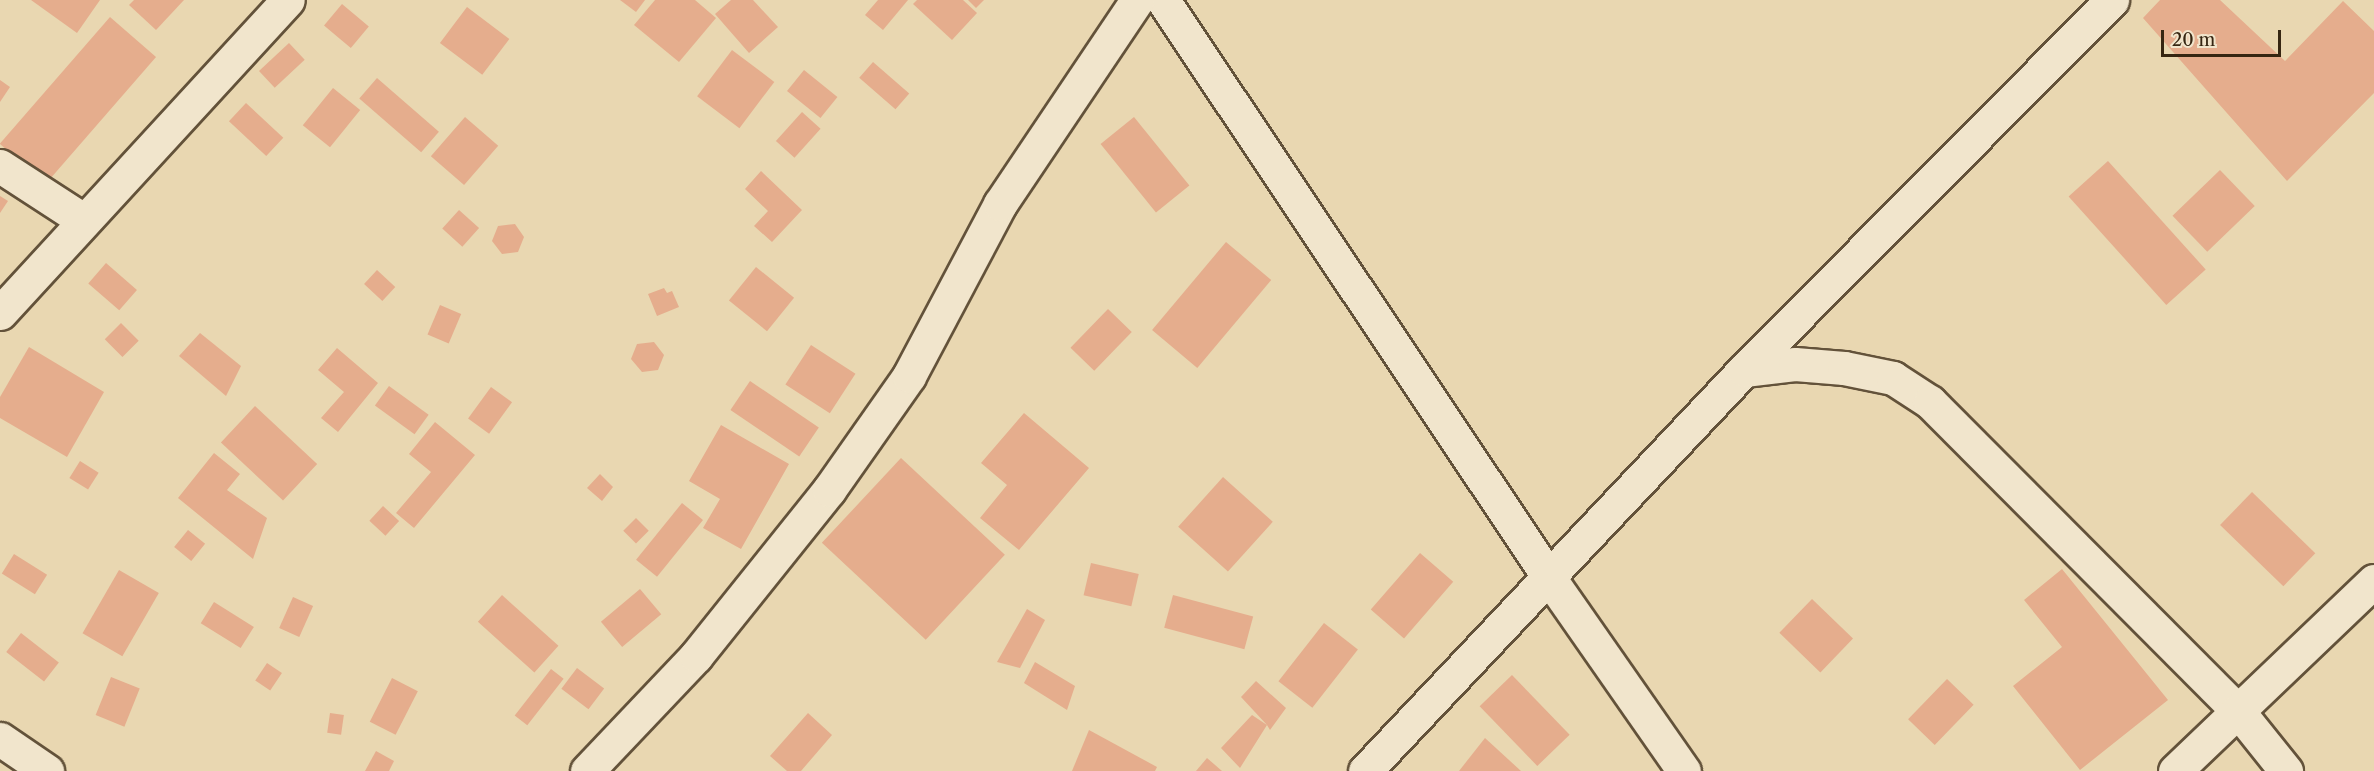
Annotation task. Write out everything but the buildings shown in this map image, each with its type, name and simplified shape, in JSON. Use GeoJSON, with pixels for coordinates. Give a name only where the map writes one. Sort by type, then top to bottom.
{"type":"FeatureCollection","features":[{"type":"Feature","properties":{"kind":"street"},"geometry":{"type":"LineString","coordinates":[[0,313],[83,220],[288,0]]}},
{"type":"Feature","properties":{"kind":"street"},"geometry":{"type":"LineString","coordinates":[[587,771],[696,657],[829,490],[909,376],[1000,204],[1137,0]]}},
{"type":"Feature","properties":{"kind":"street"},"geometry":{"type":"LineString","coordinates":[[1163,0],[1550,579],[1684,771]]}},
{"type":"Feature","properties":{"kind":"street"},"geometry":{"type":"LineString","coordinates":[[1365,771],[1550,579],[1744,370],[2112,0]]}},
{"type":"Feature","properties":{"kind":"street"},"geometry":{"type":"LineString","coordinates":[[0,166],[83,220]]}},
{"type":"Feature","properties":{"kind":"street"},"geometry":{"type":"LineString","coordinates":[[1744,370],[1795,363],[1844,368],[1893,378],[1930,402],[2238,711],[2286,771]]}},
{"type":"Feature","properties":{"kind":"street"},"geometry":{"type":"LineString","coordinates":[[2175,771],[2374,581]]}},
{"type":"Feature","properties":{"kind":"street"},"geometry":{"type":"LineString","coordinates":[[0,739],[47,771]]}}]}
